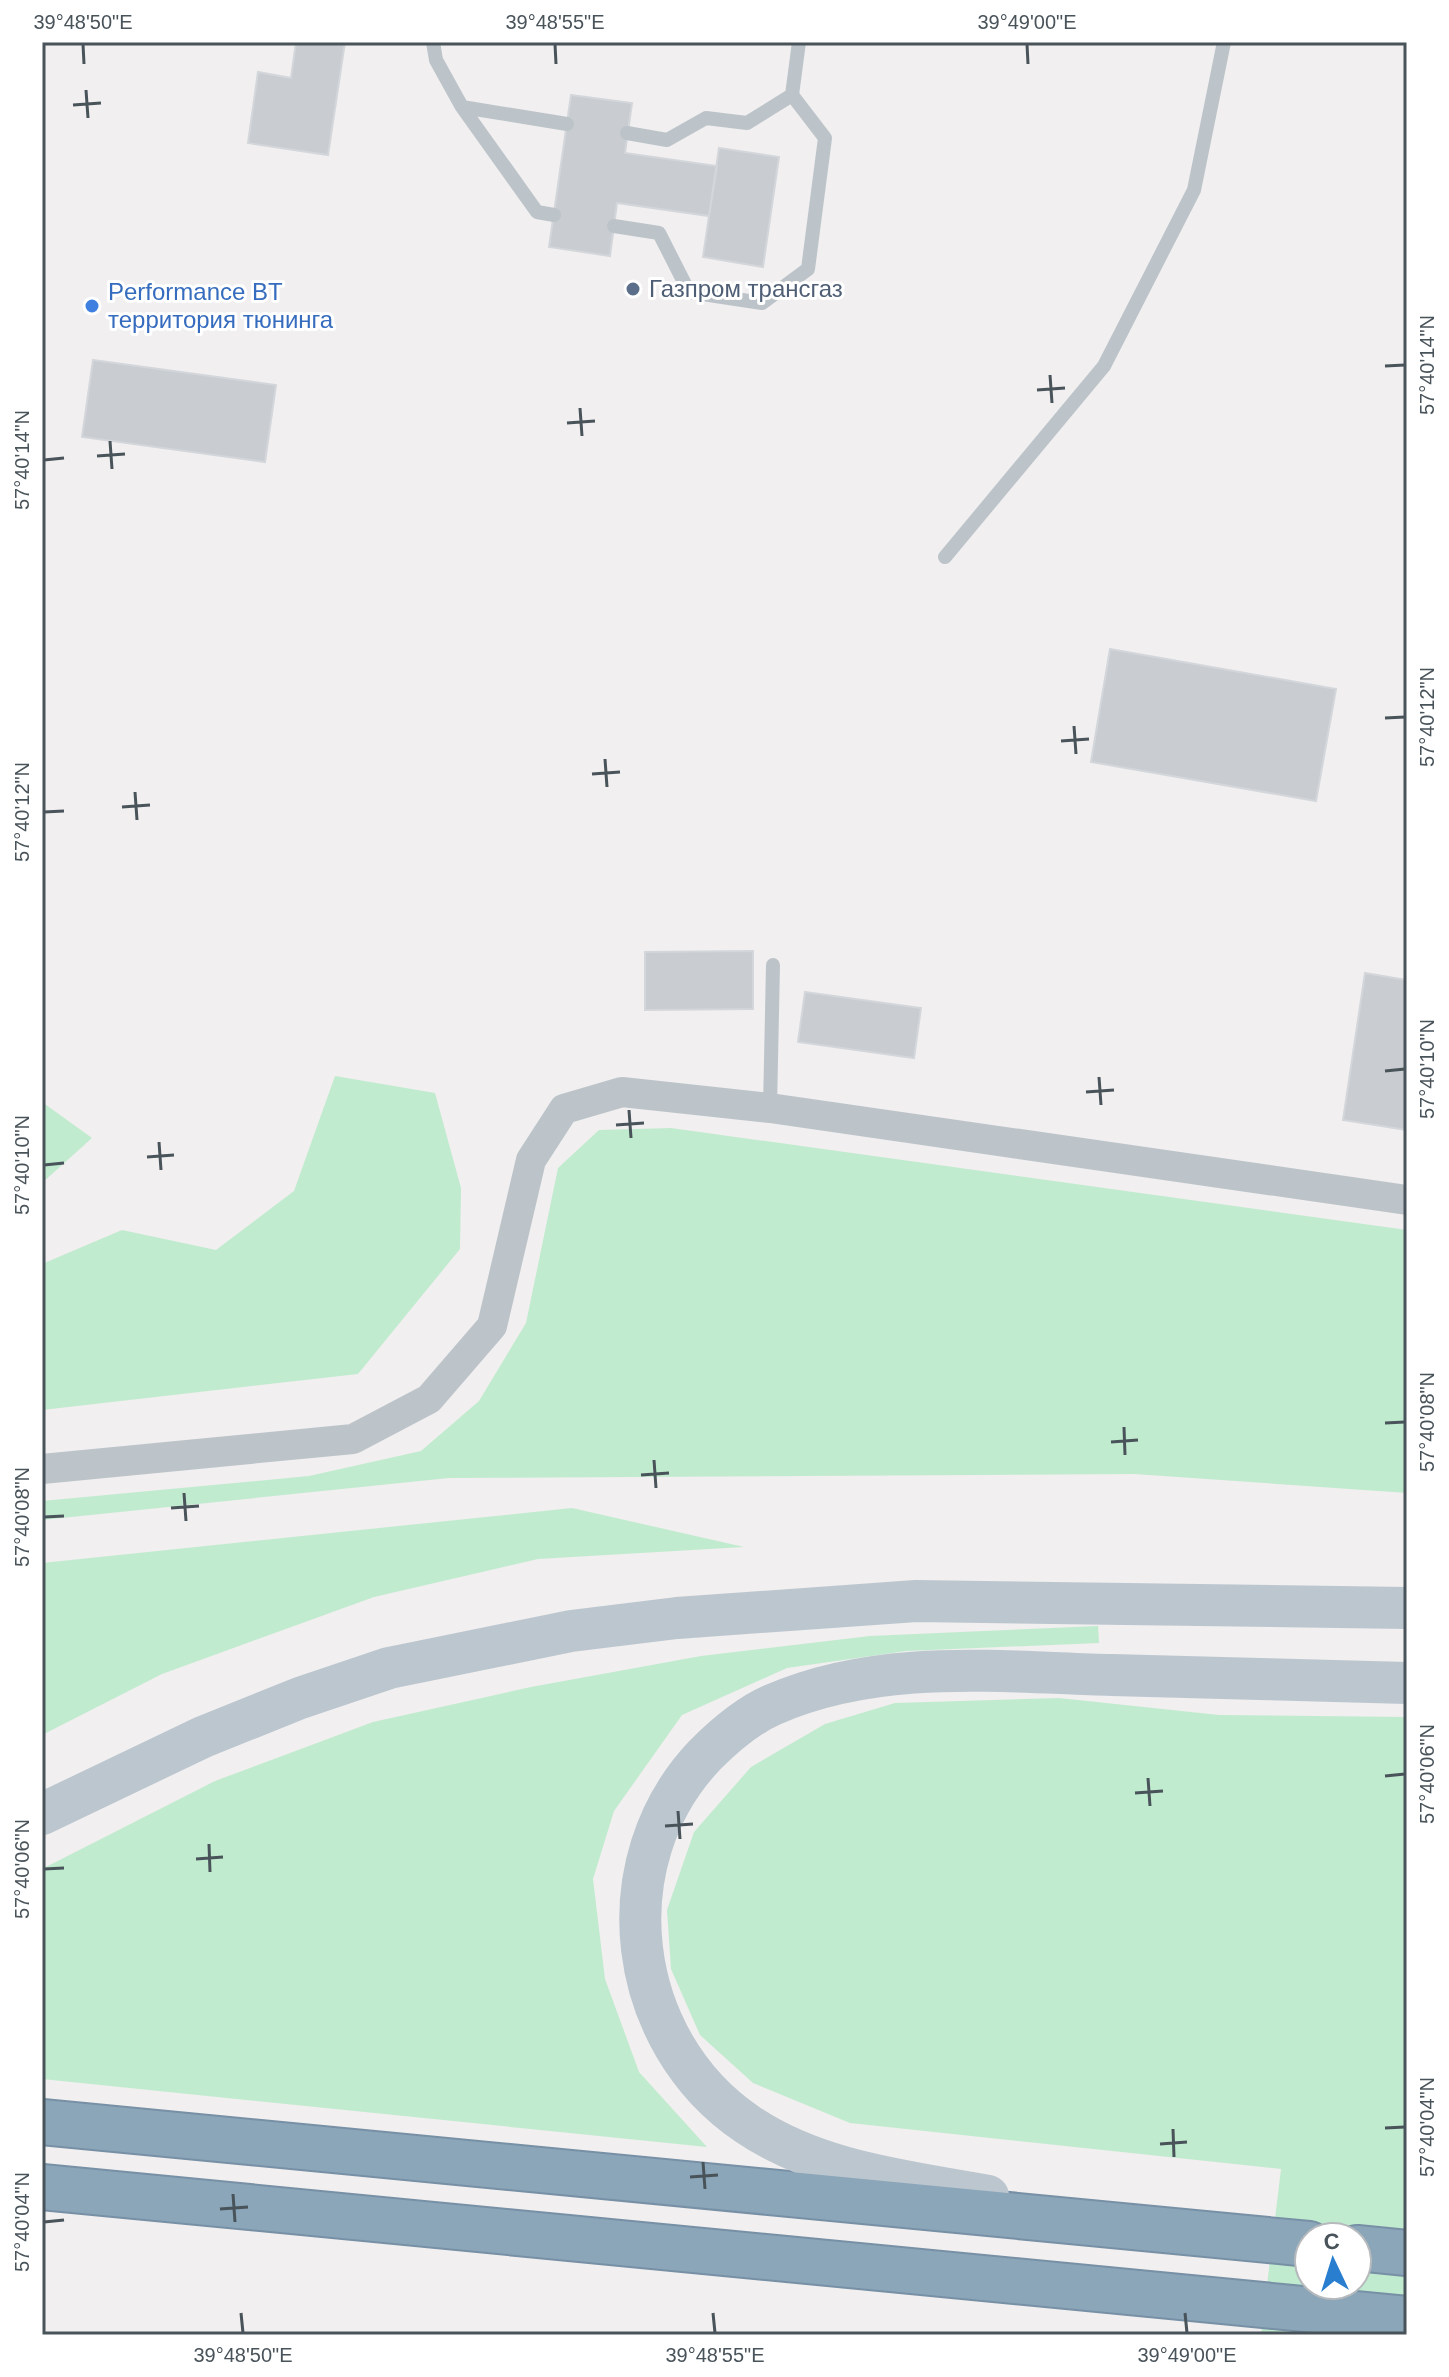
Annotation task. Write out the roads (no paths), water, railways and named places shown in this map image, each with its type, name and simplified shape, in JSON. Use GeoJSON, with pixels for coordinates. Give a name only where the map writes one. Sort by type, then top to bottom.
{"type":"FeatureCollection","features":[{"type":"Feature","properties":{"kind":"highway"},"geometry":{"type":"LineString","coordinates":[[42,2122],[1293,2242]]}},
{"type":"Feature","properties":{"kind":"highway"},"geometry":{"type":"LineString","coordinates":[[42,2187],[1407,2319]]}},
{"type":"Feature","properties":{"kind":"highway"},"geometry":{"type":"LineString","coordinates":[[1373,2250],[1407,2253]]}},
{"type":"Feature","properties":{"kind":"main road"},"geometry":{"type":"LineString","coordinates":[[42,1814],[203,1737],[315,1693],[389,1668],[571,1631],[677,1618],[916,1601],[1407,1608]]}},
{"type":"Feature","properties":{"kind":"main road"},"geometry":{"type":"LineString","coordinates":[[1194,2233],[847,2168],[786,2145],[746,2124],[713,2094],[686,2061],[662,2024],[647,1986],[639,1945],[640,1901],[648,1855],[665,1810],[689,1772],[724,1736],[768,1707],[817,1688],[864,1676],[975,1671],[1407,1683]]}},
{"type":"Feature","properties":{"kind":"street"},"geometry":{"type":"LineString","coordinates":[[42,1469],[353,1439],[429,1399],[492,1326],[531,1160],[564,1109],[622,1092],[770,1108],[1407,1200]]}},
{"type":"Feature","properties":{"kind":"lane"},"geometry":{"type":"LineString","coordinates":[[433,42],[436,60],[462,107],[537,212],[554,215]]}},
{"type":"Feature","properties":{"kind":"lane"},"geometry":{"type":"LineString","coordinates":[[614,226],[659,233],[689,292],[762,303],[808,269],[825,138],[792,95],[799,42]]}},
{"type":"Feature","properties":{"kind":"lane"},"geometry":{"type":"LineString","coordinates":[[945,557],[1104,366],[1194,190],[1224,42]]}},
{"type":"Feature","properties":{"kind":"lane"},"geometry":{"type":"LineString","coordinates":[[627,133],[667,140],[706,118],[747,123],[792,95]]}},
{"type":"Feature","properties":{"kind":"lane"},"geometry":{"type":"LineString","coordinates":[[462,107],[567,124]]}},
{"type":"Feature","properties":{"kind":"lane"},"geometry":{"type":"LineString","coordinates":[[770,1108],[773,965]]}},
{"type":"Feature","properties":{"kind":"place","name":"Газпром трансгаз"},"geometry":{"type":"Point","coordinates":[633,289]}},
{"type":"Feature","properties":{"kind":"place","name":"Performance BT территория тюнинга"},"geometry":{"type":"Point","coordinates":[92,306]}}]}
